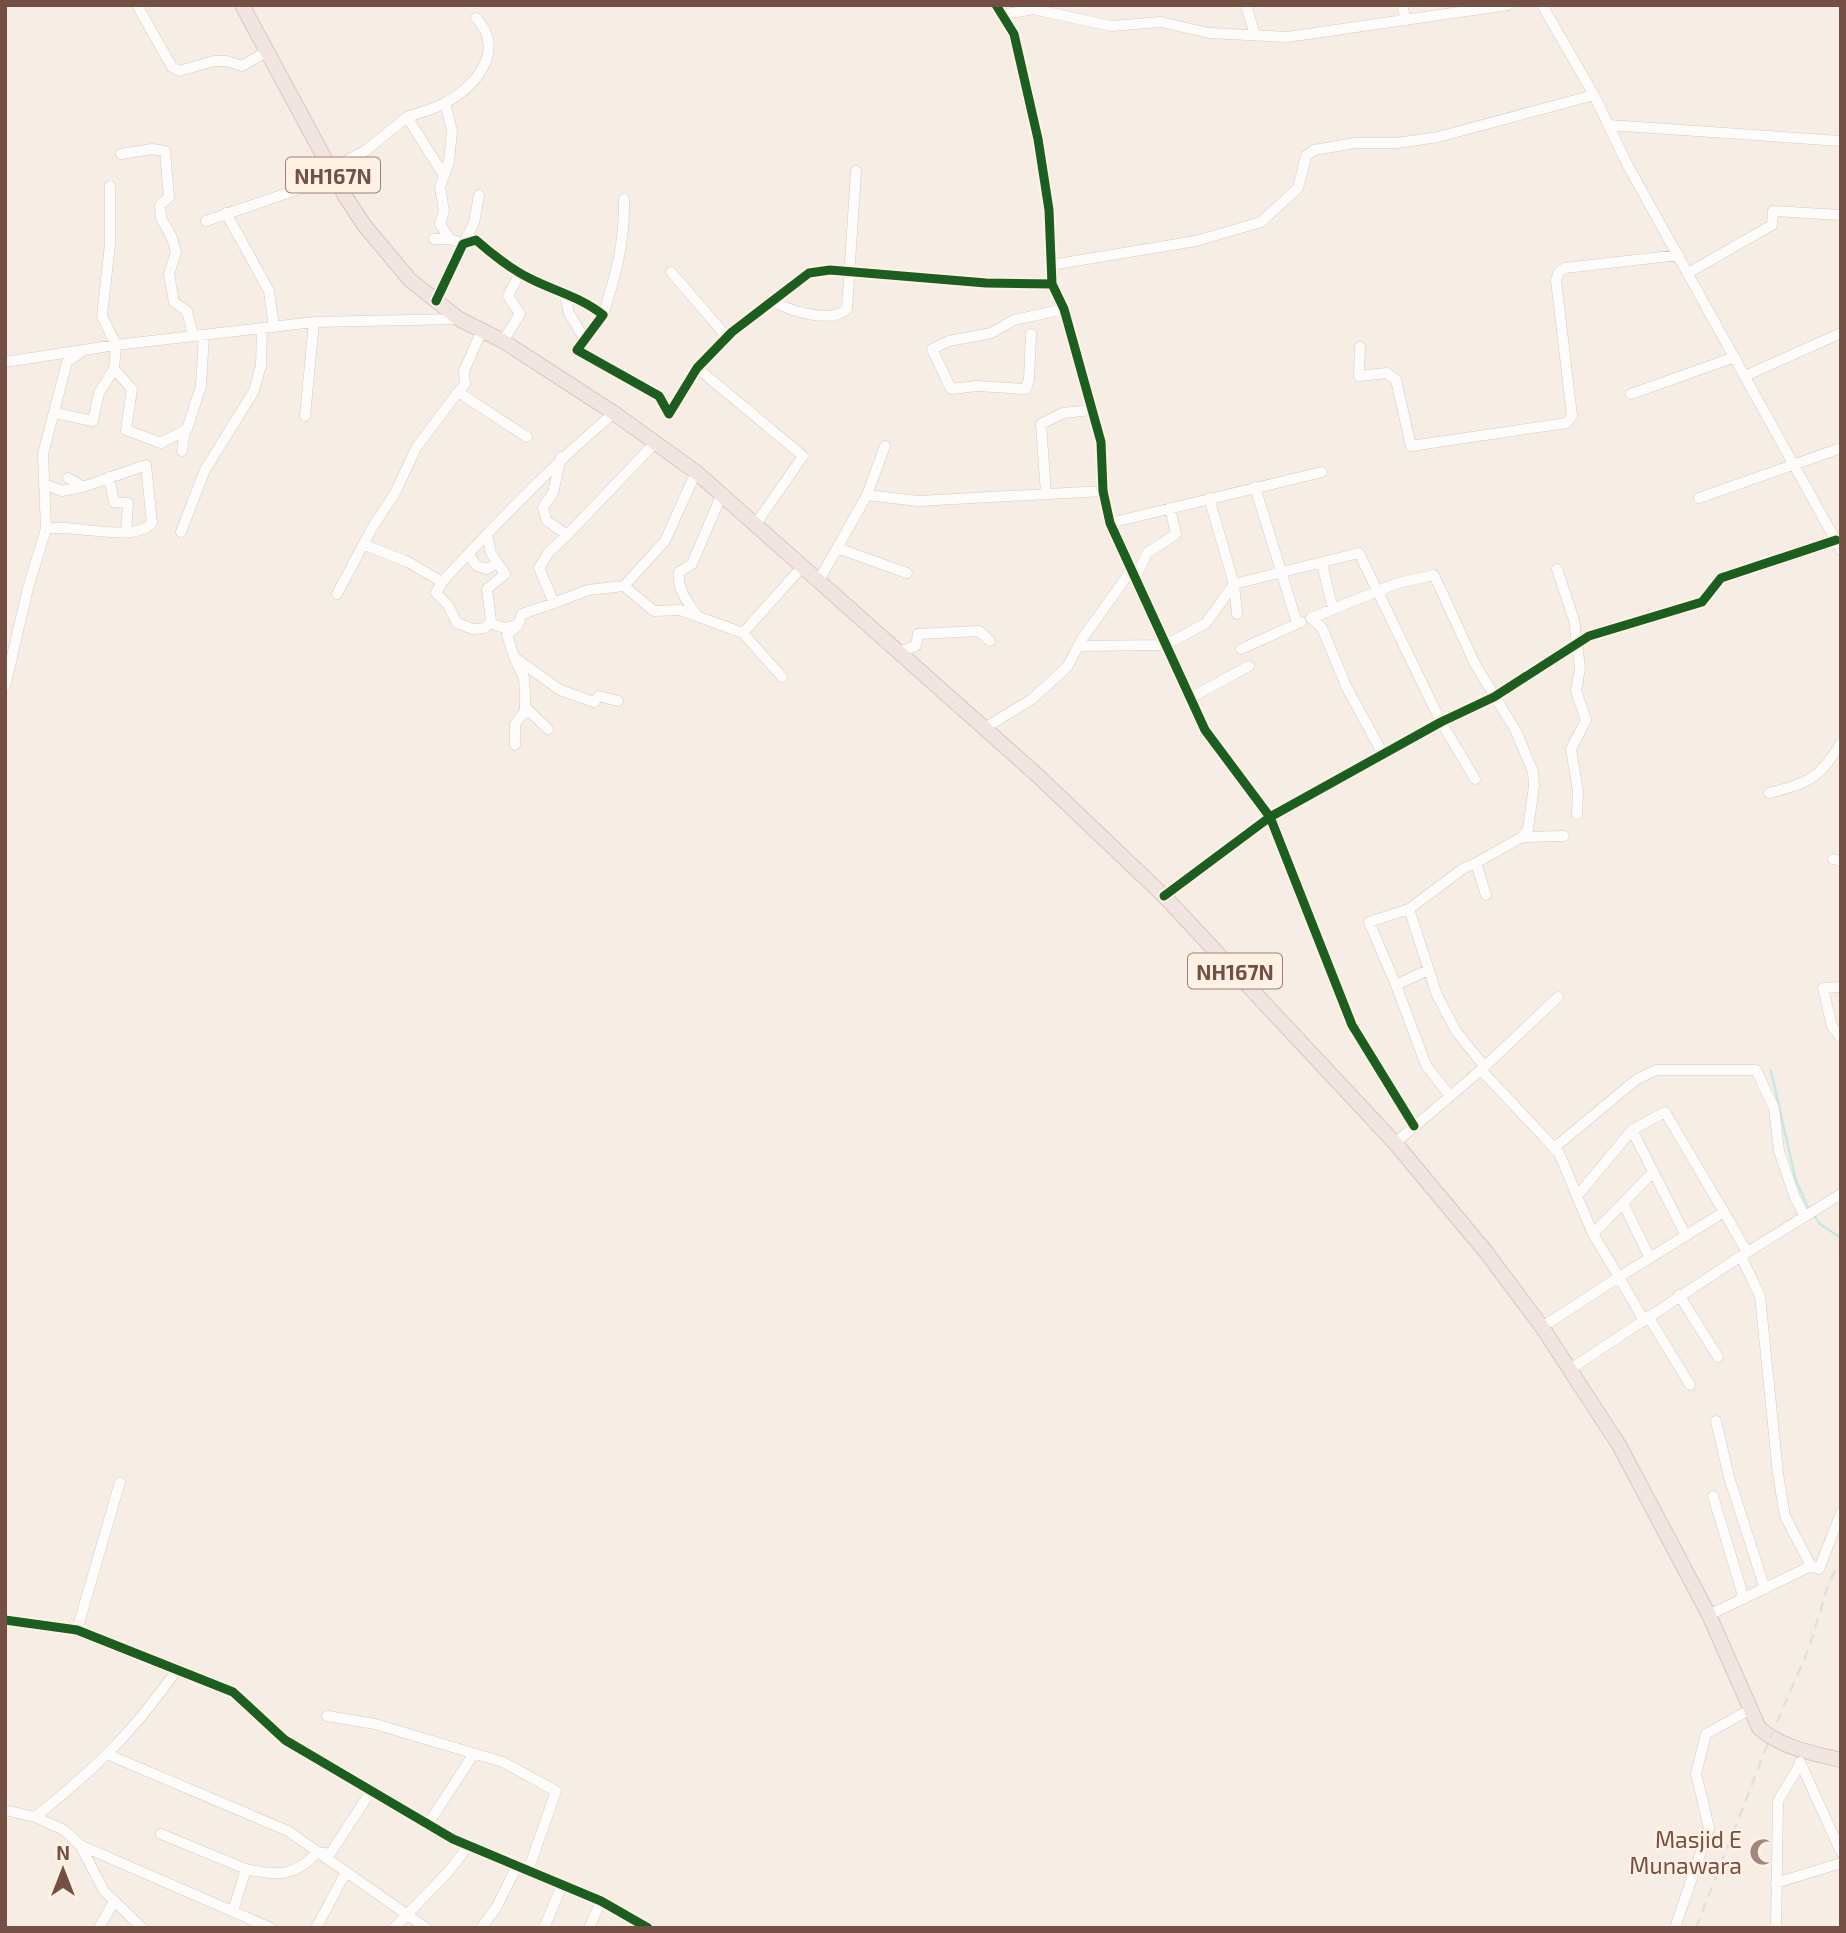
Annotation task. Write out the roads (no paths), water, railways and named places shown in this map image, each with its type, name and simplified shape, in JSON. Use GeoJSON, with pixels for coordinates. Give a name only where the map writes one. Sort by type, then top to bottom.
{"type":"FeatureCollection","features":[{"type":"Feature","properties":{"kind":"highway","name":"NH167N"},"geometry":{"type":"LineString","coordinates":[[242,5],[330,169],[377,242],[410,280],[459,318],[503,341],[614,412],[696,472],[1066,800],[1164,896],[1395,1143],[1486,1252],[1542,1327],[1641,1480],[1709,1615],[1759,1728],[1770,1738],[1795,1748],[1841,1760]]}},
{"type":"Feature","properties":{"kind":"street"},"geometry":{"type":"LineString","coordinates":[[137,5],[172,67],[178,71],[215,61],[227,61],[242,66],[266,52]]}},
{"type":"Feature","properties":{"kind":"street"},"geometry":{"type":"LineString","coordinates":[[1247,5],[1255,35]]}},
{"type":"Feature","properties":{"kind":"street"},"geometry":{"type":"LineString","coordinates":[[1402,5],[1406,21]]}},
{"type":"Feature","properties":{"kind":"street"},"geometry":{"type":"LineString","coordinates":[[999,10],[1033,9],[1111,26],[1161,22],[1209,33],[1287,37],[1508,5]]}},
{"type":"Feature","properties":{"kind":"street"},"geometry":{"type":"LineString","coordinates":[[1542,5],[1594,95],[1688,273],[1841,550]]}},
{"type":"Feature","properties":{"kind":"street"},"geometry":{"type":"LineString","coordinates":[[999,10],[1014,34],[1038,139],[1049,210],[1052,285],[1064,309],[1101,442],[1103,491],[1110,523],[1135,572],[1205,730],[1270,817],[1352,1025],[1414,1126]]}},
{"type":"Feature","properties":{"kind":"street"},"geometry":{"type":"LineString","coordinates":[[206,221],[311,185],[330,169],[365,151],[407,117],[445,103],[470,81],[490,52],[486,29],[476,18]]}},
{"type":"Feature","properties":{"kind":"street"},"geometry":{"type":"LineString","coordinates":[[1051,265],[1196,241],[1261,222],[1294,193],[1306,156],[1314,150],[1356,143],[1397,143],[1438,137],[1594,95]]}},
{"type":"Feature","properties":{"kind":"street"},"geometry":{"type":"LineString","coordinates":[[445,103],[452,131],[449,160],[440,187],[444,211],[440,224],[450,239]]}},
{"type":"Feature","properties":{"kind":"street"},"geometry":{"type":"LineString","coordinates":[[407,117],[443,174]]}},
{"type":"Feature","properties":{"kind":"street"},"geometry":{"type":"LineString","coordinates":[[1608,125],[1841,141]]}},
{"type":"Feature","properties":{"kind":"street"},"geometry":{"type":"LineString","coordinates":[[121,155],[152,149],[165,151],[170,197],[160,205],[161,218],[176,252],[169,274],[174,302],[187,311],[198,335],[201,386],[185,430],[182,451]]}},
{"type":"Feature","properties":{"kind":"street"},"geometry":{"type":"LineString","coordinates":[[772,300],[798,313],[842,314],[847,309],[856,171]]}},
{"type":"Feature","properties":{"kind":"street"},"geometry":{"type":"LineString","coordinates":[[55,413],[93,421],[99,393],[114,369],[116,345],[102,316],[110,244],[110,186]]}},
{"type":"Feature","properties":{"kind":"street"},"geometry":{"type":"LineString","coordinates":[[436,301],[474,223],[479,195]]}},
{"type":"Feature","properties":{"kind":"street"},"geometry":{"type":"LineString","coordinates":[[624,199],[624,231],[619,269],[603,315],[578,350],[659,396],[669,414],[696,368],[727,337],[809,273],[850,272],[986,283],[1052,285]]}},
{"type":"Feature","properties":{"kind":"street"},"geometry":{"type":"LineString","coordinates":[[1688,273],[1772,225],[1773,211],[1841,215]]}},
{"type":"Feature","properties":{"kind":"street"},"geometry":{"type":"LineString","coordinates":[[226,214],[269,292],[274,327]]}},
{"type":"Feature","properties":{"kind":"street"},"geometry":{"type":"LineString","coordinates":[[434,239],[450,239],[463,244],[476,240],[520,273],[588,303],[603,315]]}},
{"type":"Feature","properties":{"kind":"street"},"geometry":{"type":"LineString","coordinates":[[1360,347],[1359,376],[1387,373],[1396,380],[1411,446],[1566,423],[1572,416],[1556,280],[1559,272],[1579,266],[1679,256]]}},
{"type":"Feature","properties":{"kind":"street"},"geometry":{"type":"LineString","coordinates":[[671,272],[727,337]]}},
{"type":"Feature","properties":{"kind":"street"},"geometry":{"type":"LineString","coordinates":[[503,341],[520,314],[508,296],[520,273]]}},
{"type":"Feature","properties":{"kind":"street"},"geometry":{"type":"LineString","coordinates":[[565,294],[569,313],[585,340]]}},
{"type":"Feature","properties":{"kind":"street"},"geometry":{"type":"LineString","coordinates":[[1031,334],[1026,389],[976,386],[951,389],[932,349],[949,341],[991,333],[1014,320],[1064,309]]}},
{"type":"Feature","properties":{"kind":"street"},"geometry":{"type":"LineString","coordinates":[[5,362],[90,348],[262,328],[314,323],[459,318]]}},
{"type":"Feature","properties":{"kind":"street"},"geometry":{"type":"LineString","coordinates":[[305,416],[314,323]]}},
{"type":"Feature","properties":{"kind":"street"},"geometry":{"type":"LineString","coordinates":[[181,532],[205,470],[254,391],[261,365],[262,328]]}},
{"type":"Feature","properties":{"kind":"street"},"geometry":{"type":"LineString","coordinates":[[337,594],[395,493],[416,447],[465,384],[464,370],[482,330]]}},
{"type":"Feature","properties":{"kind":"street"},"geometry":{"type":"LineString","coordinates":[[1745,376],[1841,333]]}},
{"type":"Feature","properties":{"kind":"street"},"geometry":{"type":"LineString","coordinates":[[5,687],[28,588],[46,529],[43,454],[67,362],[90,348]]}},
{"type":"Feature","properties":{"kind":"street"},"geometry":{"type":"LineString","coordinates":[[1631,394],[1735,357]]}},
{"type":"Feature","properties":{"kind":"street"},"geometry":{"type":"LineString","coordinates":[[696,368],[803,456],[755,525]]}},
{"type":"Feature","properties":{"kind":"street"},"geometry":{"type":"LineString","coordinates":[[114,369],[132,389],[126,430],[162,443],[185,430]]}},
{"type":"Feature","properties":{"kind":"street"},"geometry":{"type":"LineString","coordinates":[[458,393],[527,437]]}},
{"type":"Feature","properties":{"kind":"street"},"geometry":{"type":"LineString","coordinates":[[1046,494],[1041,424],[1063,412],[1092,410]]}},
{"type":"Feature","properties":{"kind":"street"},"geometry":{"type":"LineString","coordinates":[[489,624],[485,628],[473,629],[457,623],[448,605],[436,593],[442,582],[561,457],[614,412]]}},
{"type":"Feature","properties":{"kind":"street"},"geometry":{"type":"LineString","coordinates":[[554,603],[539,568],[549,552],[656,442]]}},
{"type":"Feature","properties":{"kind":"street"},"geometry":{"type":"LineString","coordinates":[[818,582],[867,495],[884,446]]}},
{"type":"Feature","properties":{"kind":"street"},"geometry":{"type":"LineString","coordinates":[[1699,498],[1841,448]]}},
{"type":"Feature","properties":{"kind":"street"},"geometry":{"type":"LineString","coordinates":[[561,457],[553,493],[542,507],[546,520],[567,535]]}},
{"type":"Feature","properties":{"kind":"street"},"geometry":{"type":"LineString","coordinates":[[44,484],[62,491],[83,487],[146,465],[152,523],[147,528],[126,532],[58,527],[46,529]]}},
{"type":"Feature","properties":{"kind":"street"},"geometry":{"type":"LineString","coordinates":[[1110,523],[1322,471]]}},
{"type":"Feature","properties":{"kind":"street"},"geometry":{"type":"LineString","coordinates":[[514,745],[515,724],[525,707],[524,678],[507,635],[518,625],[522,614],[588,590],[624,586],[665,541],[696,472]]}},
{"type":"Feature","properties":{"kind":"street"},"geometry":{"type":"LineString","coordinates":[[109,477],[114,502],[128,503],[126,532]]}},
{"type":"Feature","properties":{"kind":"street"},"geometry":{"type":"LineString","coordinates":[[68,478],[83,487]]}},
{"type":"Feature","properties":{"kind":"street"},"geometry":{"type":"LineString","coordinates":[[1255,487],[1297,624]]}},
{"type":"Feature","properties":{"kind":"street"},"geometry":{"type":"LineString","coordinates":[[867,495],[918,502],[1103,491]]}},
{"type":"Feature","properties":{"kind":"street"},"geometry":{"type":"LineString","coordinates":[[697,615],[684,598],[678,581],[679,572],[692,564],[721,496]]}},
{"type":"Feature","properties":{"kind":"street"},"geometry":{"type":"LineString","coordinates":[[1209,498],[1234,584],[1237,614]]}},
{"type":"Feature","properties":{"kind":"street"},"geometry":{"type":"LineString","coordinates":[[983,729],[1032,699],[1067,667],[1078,646],[1147,553],[1176,534],[1170,508]]}},
{"type":"Feature","properties":{"kind":"street"},"geometry":{"type":"LineString","coordinates":[[487,534],[497,563],[505,574],[487,589],[489,624]]}},
{"type":"Feature","properties":{"kind":"street"},"geometry":{"type":"LineString","coordinates":[[1164,896],[1270,817],[1441,722],[1494,697],[1590,636],[1702,602],[1721,578],[1836,540]]}},
{"type":"Feature","properties":{"kind":"street"},"geometry":{"type":"LineString","coordinates":[[365,545],[408,562],[442,582]]}},
{"type":"Feature","properties":{"kind":"street"},"geometry":{"type":"LineString","coordinates":[[837,548],[907,573]]}},
{"type":"Feature","properties":{"kind":"street"},"geometry":{"type":"LineString","coordinates":[[1078,646],[1166,645],[1206,623],[1234,584],[1359,553],[1441,722],[1475,779]]}},
{"type":"Feature","properties":{"kind":"street"},"geometry":{"type":"LineString","coordinates":[[468,554],[477,566],[487,569],[497,563]]}},
{"type":"Feature","properties":{"kind":"street"},"geometry":{"type":"LineString","coordinates":[[1322,564],[1334,608]]}},
{"type":"Feature","properties":{"kind":"street"},"geometry":{"type":"LineString","coordinates":[[743,633],[802,567]]}},
{"type":"Feature","properties":{"kind":"street"},"geometry":{"type":"LineString","coordinates":[[1557,569],[1574,620],[1575,645],[1580,668],[1576,691],[1586,720],[1571,749],[1578,791],[1577,814]]}},
{"type":"Feature","properties":{"kind":"street"},"geometry":{"type":"LineString","coordinates":[[1241,649],[1378,591],[1434,575],[1494,697],[1516,731],[1533,772],[1530,817],[1522,837]]}},
{"type":"Feature","properties":{"kind":"street"},"geometry":{"type":"LineString","coordinates":[[624,586],[654,611],[680,610],[743,633],[782,677]]}},
{"type":"Feature","properties":{"kind":"street"},"geometry":{"type":"LineString","coordinates":[[1311,618],[1322,628],[1347,688],[1382,754]]}},
{"type":"Feature","properties":{"kind":"street"},"geometry":{"type":"LineString","coordinates":[[489,624],[505,628],[518,625]]}},
{"type":"Feature","properties":{"kind":"street"},"geometry":{"type":"LineString","coordinates":[[898,652],[916,646],[918,634],[979,631],[990,641]]}},
{"type":"Feature","properties":{"kind":"street"},"geometry":{"type":"LineString","coordinates":[[514,657],[560,690],[594,702],[599,696],[618,701]]}},
{"type":"Feature","properties":{"kind":"street"},"geometry":{"type":"LineString","coordinates":[[1190,698],[1249,666]]}},
{"type":"Feature","properties":{"kind":"street"},"geometry":{"type":"LineString","coordinates":[[525,707],[548,729]]}},
{"type":"Feature","properties":{"kind":"street"},"geometry":{"type":"LineString","coordinates":[[1769,793],[1805,784],[1819,775],[1841,743]]}},
{"type":"Feature","properties":{"kind":"street"},"geometry":{"type":"LineString","coordinates":[[1450,1096],[1426,1065],[1369,922],[1409,909],[1464,867],[1522,837],[1564,836]]}},
{"type":"Feature","properties":{"kind":"street"},"geometry":{"type":"LineString","coordinates":[[1476,863],[1486,895]]}},
{"type":"Feature","properties":{"kind":"street"},"geometry":{"type":"LineString","coordinates":[[1409,909],[1428,970],[1455,1031],[1482,1068],[1554,1148],[1578,1195],[1593,1234],[1690,1385]]}},
{"type":"Feature","properties":{"kind":"street"},"geometry":{"type":"LineString","coordinates":[[1396,985],[1428,970]]}},
{"type":"Feature","properties":{"kind":"street"},"geometry":{"type":"LineString","coordinates":[[1841,987],[1823,988],[1832,1026],[1841,1038]]}},
{"type":"Feature","properties":{"kind":"street"},"geometry":{"type":"LineString","coordinates":[[1395,1143],[1482,1068],[1558,997]]}},
{"type":"Feature","properties":{"kind":"street"},"geometry":{"type":"LineString","coordinates":[[1554,1148],[1616,1095],[1637,1079],[1656,1070],[1756,1070],[1774,1108],[1779,1151],[1795,1198],[1805,1216]]}},
{"type":"Feature","properties":{"kind":"street"},"geometry":{"type":"LineString","coordinates":[[1578,1195],[1632,1130],[1662,1112],[1667,1113],[1724,1212],[1760,1296],[1785,1516],[1811,1566],[1819,1569],[1841,1513]]}},
{"type":"Feature","properties":{"kind":"street"},"geometry":{"type":"LineString","coordinates":[[1632,1130],[1686,1236]]}},
{"type":"Feature","properties":{"kind":"street"},"geometry":{"type":"LineString","coordinates":[[1593,1234],[1653,1172]]}},
{"type":"Feature","properties":{"kind":"street"},"geometry":{"type":"LineString","coordinates":[[1569,1370],[1679,1295],[1841,1194]]}},
{"type":"Feature","properties":{"kind":"street"},"geometry":{"type":"LineString","coordinates":[[1623,1203],[1650,1258]]}},
{"type":"Feature","properties":{"kind":"street"},"geometry":{"type":"LineString","coordinates":[[1542,1327],[1724,1212]]}},
{"type":"Feature","properties":{"kind":"street"},"geometry":{"type":"LineString","coordinates":[[1679,1295],[1718,1357]]}},
{"type":"Feature","properties":{"kind":"street"},"geometry":{"type":"LineString","coordinates":[[1717,1421],[1729,1477],[1765,1588]]}},
{"type":"Feature","properties":{"kind":"street"},"geometry":{"type":"LineString","coordinates":[[77,1630],[120,1482]]}},
{"type":"Feature","properties":{"kind":"street"},"geometry":{"type":"LineString","coordinates":[[1713,1496],[1744,1599]]}},
{"type":"Feature","properties":{"kind":"street"},"geometry":{"type":"LineString","coordinates":[[1709,1615],[1811,1566]]}},
{"type":"Feature","properties":{"kind":"street"},"geometry":{"type":"LineString","coordinates":[[5,1620],[77,1630],[233,1692],[285,1740],[428,1824],[469,1845],[601,1901],[648,1928]]}},
{"type":"Feature","properties":{"kind":"street"},"geometry":{"type":"LineString","coordinates":[[35,1817],[108,1755],[145,1715],[178,1668]]}},
{"type":"Feature","properties":{"kind":"street"},"geometry":{"type":"LineString","coordinates":[[1675,1928],[1709,1828],[1696,1774],[1706,1734],[1751,1709]]}},
{"type":"Feature","properties":{"kind":"street"},"geometry":{"type":"LineString","coordinates":[[327,1716],[375,1724],[503,1762],[556,1791],[528,1871]]}},
{"type":"Feature","properties":{"kind":"street"},"geometry":{"type":"LineString","coordinates":[[1795,1748],[1841,1852]]}},
{"type":"Feature","properties":{"kind":"street"},"geometry":{"type":"LineString","coordinates":[[108,1755],[254,1814],[288,1831],[426,1928]]}},
{"type":"Feature","properties":{"kind":"street"},"geometry":{"type":"LineString","coordinates":[[428,1824],[473,1755]]}},
{"type":"Feature","properties":{"kind":"street"},"geometry":{"type":"LineString","coordinates":[[1776,1928],[1778,1801],[1800,1764]]}},
{"type":"Feature","properties":{"kind":"street"},"geometry":{"type":"LineString","coordinates":[[317,1852],[330,1854],[371,1791]]}},
{"type":"Feature","properties":{"kind":"street"},"geometry":{"type":"LineString","coordinates":[[5,1810],[35,1817],[64,1830],[80,1845],[271,1928]]}},
{"type":"Feature","properties":{"kind":"street"},"geometry":{"type":"LineString","coordinates":[[161,1834],[246,1869],[286,1874],[298,1871],[317,1852]]}},
{"type":"Feature","properties":{"kind":"street"},"geometry":{"type":"LineString","coordinates":[[80,1845],[97,1882],[113,1903],[142,1928]]}},
{"type":"Feature","properties":{"kind":"street"},"geometry":{"type":"LineString","coordinates":[[394,1928],[469,1845]]}},
{"type":"Feature","properties":{"kind":"street"},"geometry":{"type":"LineString","coordinates":[[1776,1883],[1841,1863]]}},
{"type":"Feature","properties":{"kind":"street"},"geometry":{"type":"LineString","coordinates":[[481,1928],[496,1908],[517,1866]]}},
{"type":"Feature","properties":{"kind":"street"},"geometry":{"type":"LineString","coordinates":[[233,1911],[246,1869]]}},
{"type":"Feature","properties":{"kind":"street"},"geometry":{"type":"LineString","coordinates":[[316,1928],[346,1872]]}},
{"type":"Feature","properties":{"kind":"street"},"geometry":{"type":"LineString","coordinates":[[544,1928],[562,1885]]}},
{"type":"Feature","properties":{"kind":"street"},"geometry":{"type":"LineString","coordinates":[[589,1928],[601,1901]]}},
{"type":"Feature","properties":{"kind":"street"},"geometry":{"type":"LineString","coordinates":[[99,1928],[113,1903]]}},
{"type":"Feature","properties":{"kind":"waterway"},"geometry":{"type":"LineString","coordinates":[[1771,1071],[1796,1181],[1809,1209]]}},
{"type":"Feature","properties":{"kind":"waterway"},"geometry":{"type":"LineString","coordinates":[[1813,1214],[1820,1224],[1841,1238]]}},
{"type":"Feature","properties":{"kind":"railway"},"geometry":{"type":"LineString","coordinates":[[1696,1928],[1770,1738],[1809,1648],[1829,1582],[1841,1560]]}},
{"type":"Feature","properties":{"kind":"place","name":"Masjid E Munawara"},"geometry":{"type":"Point","coordinates":[1763,1852]}}]}
